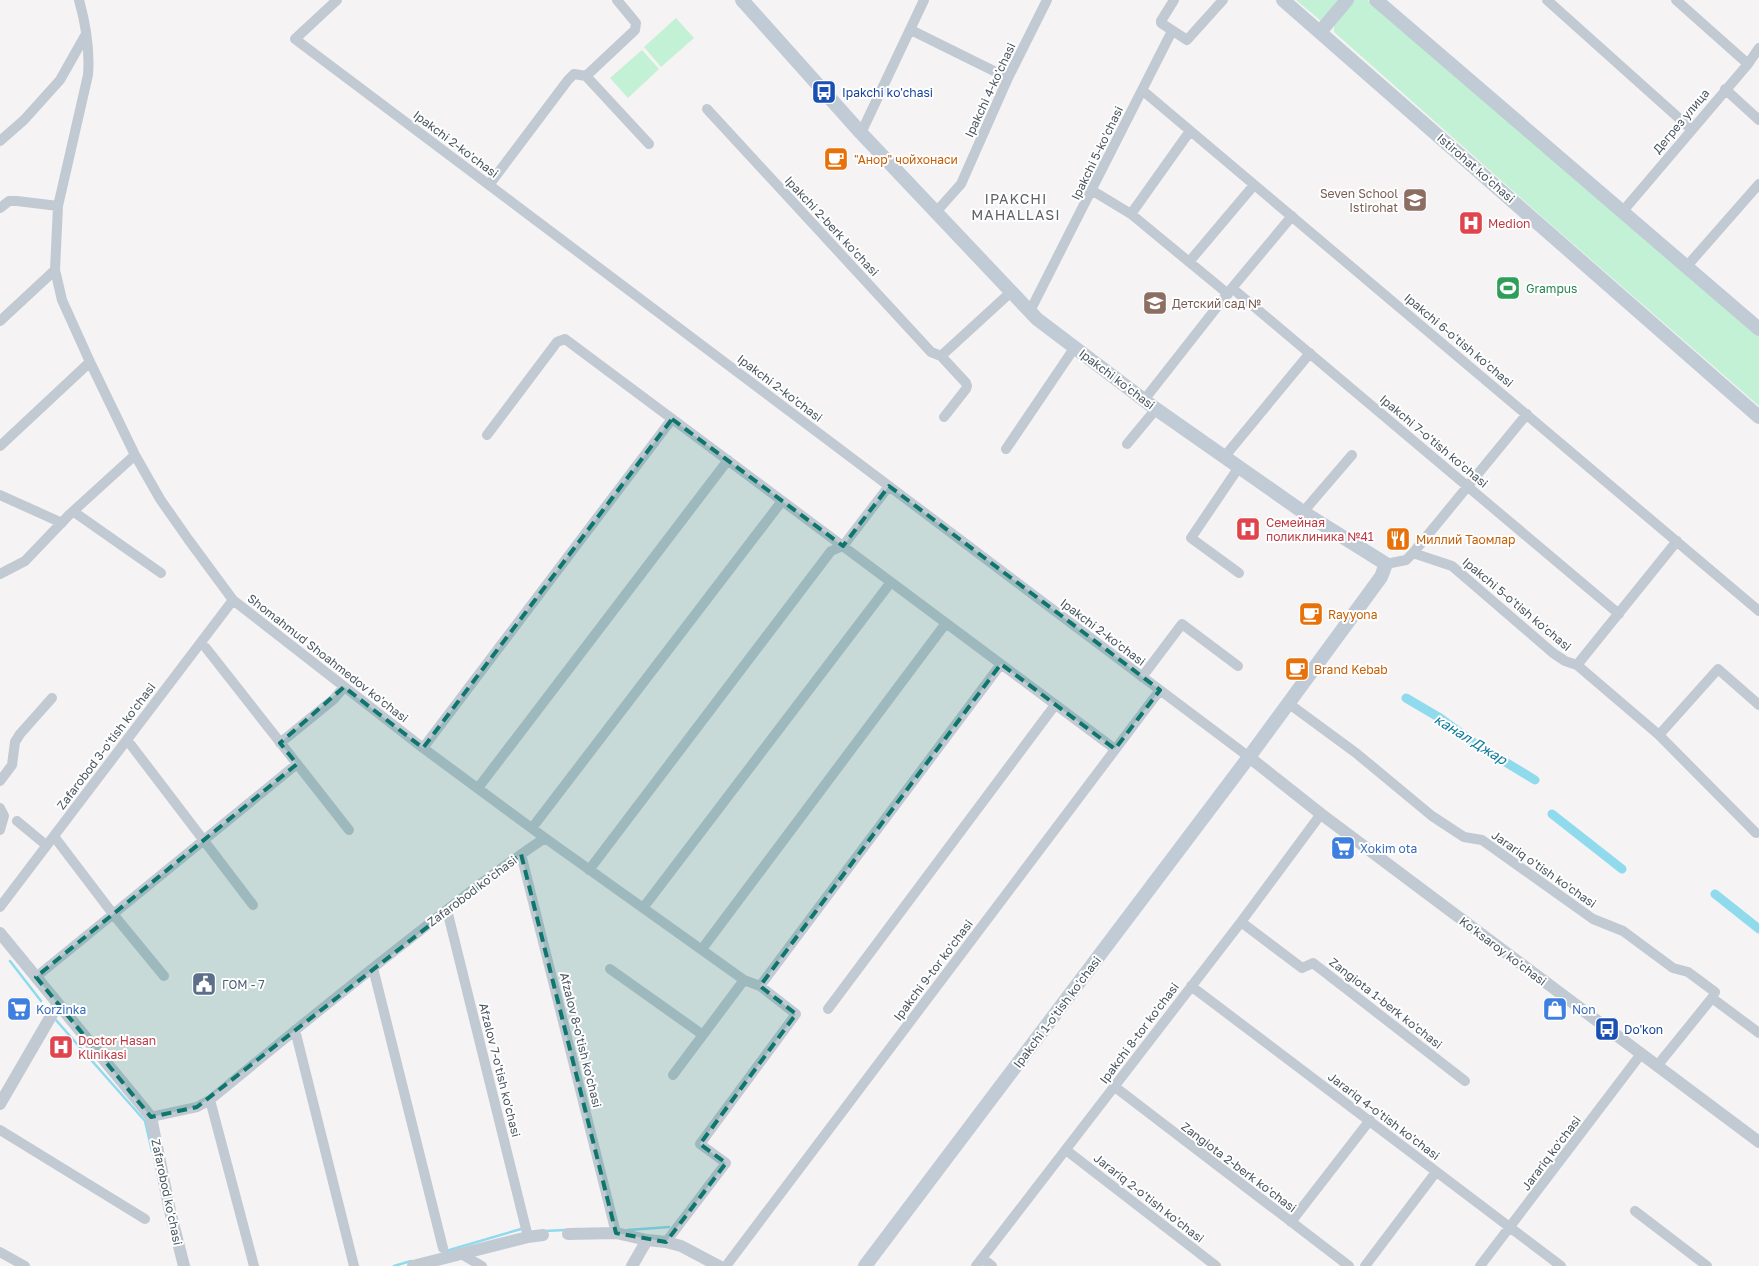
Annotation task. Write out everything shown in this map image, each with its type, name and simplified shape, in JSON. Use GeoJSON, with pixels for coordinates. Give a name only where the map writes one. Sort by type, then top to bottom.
{"type":"FeatureCollection","features":[{"type":"Feature","properties":{"kind":"main road","name":"Ipakchi ko'chasi"},"geometry":{"type":"LineString","coordinates":[[742,0],[861,133],[1037,319],[1156,409],[1303,512],[1386,564]]}},
{"type":"Feature","properties":{"kind":"main road","name":"Istirohat ko'chasi"},"geometry":{"type":"LineString","coordinates":[[1282,0],[1759,417]]}},
{"type":"Feature","properties":{"kind":"main road"},"geometry":{"type":"LineString","coordinates":[[1320,32],[1347,0]]}},
{"type":"Feature","properties":{"kind":"main road"},"geometry":{"type":"LineString","coordinates":[[1376,0],[1759,329]]}},
{"type":"Feature","properties":{"kind":"main road"},"geometry":{"type":"LineString","coordinates":[[1252,759],[1381,577],[1386,564]]}},
{"type":"Feature","properties":{"kind":"main road","name":"Ipakchi 1-o'tish ko'chasi"},"geometry":{"type":"LineString","coordinates":[[865,1266],[1252,759]]}},
{"type":"Feature","properties":{"kind":"main road","name":"Ipakchi 1-o'tish ko'chasi"},"geometry":{"type":"LineString","coordinates":[[875,1266],[1252,759]]}},
{"type":"Feature","properties":{"kind":"street","name":"Shomahmud Shoahmedov ko'chasi"},"geometry":{"type":"LineString","coordinates":[[79,0],[90,58],[88,75],[58,206],[55,270],[62,300],[134,455],[160,499],[233,600],[423,748],[545,838]]}},
{"type":"Feature","properties":{"kind":"street","name":"Ipakchi 2-ko'chasi"},"geometry":{"type":"LineString","coordinates":[[337,0],[295,39],[1252,759]]}},
{"type":"Feature","properties":{"kind":"street"},"geometry":{"type":"LineString","coordinates":[[586,76],[636,26],[633,18],[617,0]]}},
{"type":"Feature","properties":{"kind":"street"},"geometry":{"type":"LineString","coordinates":[[861,133],[924,0]]}},
{"type":"Feature","properties":{"kind":"street","name":"Ipakchi 4-ko'chasi"},"geometry":{"type":"LineString","coordinates":[[936,212],[961,184],[1008,78],[1047,0]]}},
{"type":"Feature","properties":{"kind":"street"},"geometry":{"type":"LineString","coordinates":[[1174,0],[1161,22],[1187,40],[1223,0]]}},
{"type":"Feature","properties":{"kind":"street"},"geometry":{"type":"LineString","coordinates":[[1547,0],[1691,129]]}},
{"type":"Feature","properties":{"kind":"street"},"geometry":{"type":"LineString","coordinates":[[1676,0],[1748,64]]}},
{"type":"Feature","properties":{"kind":"street"},"geometry":{"type":"LineString","coordinates":[[911,30],[1008,78]]}},
{"type":"Feature","properties":{"kind":"street","name":"Ipakchi 5-ko'chasi"},"geometry":{"type":"LineString","coordinates":[[1030,311],[1172,31]]}},
{"type":"Feature","properties":{"kind":"street"},"geometry":{"type":"LineString","coordinates":[[0,141],[24,120],[60,80],[86,34]]}},
{"type":"Feature","properties":{"kind":"street","name":"Дегрез улица"},"geometry":{"type":"LineString","coordinates":[[1622,211],[1759,49]]}},
{"type":"Feature","properties":{"kind":"street"},"geometry":{"type":"LineString","coordinates":[[490,185],[574,74],[586,76],[649,144]]}},
{"type":"Feature","properties":{"kind":"street"},"geometry":{"type":"LineString","coordinates":[[1725,89],[1759,120]]}},
{"type":"Feature","properties":{"kind":"street","name":"Ipakchi 6-o'tish ko'chasi"},"geometry":{"type":"LineString","coordinates":[[1142,90],[1759,611]]}},
{"type":"Feature","properties":{"kind":"street","name":"Ipakchi 2-berk ko'chasi"},"geometry":{"type":"LineString","coordinates":[[707,109],[931,352],[940,356],[966,383],[967,386],[944,417]]}},
{"type":"Feature","properties":{"kind":"street"},"geometry":{"type":"LineString","coordinates":[[1131,214],[1190,131]]}},
{"type":"Feature","properties":{"kind":"street"},"geometry":{"type":"LineString","coordinates":[[1687,266],[1759,184]]}},
{"type":"Feature","properties":{"kind":"street"},"geometry":{"type":"LineString","coordinates":[[1189,262],[1254,185]]}},
{"type":"Feature","properties":{"kind":"street","name":"Ipakchi 7-o'tish ko'chasi"},"geometry":{"type":"LineString","coordinates":[[1092,191],[1131,214],[1189,262],[1310,353],[1619,614]]}},
{"type":"Feature","properties":{"kind":"street"},"geometry":{"type":"LineString","coordinates":[[0,208],[10,201],[58,206]]}},
{"type":"Feature","properties":{"kind":"street"},"geometry":{"type":"LineString","coordinates":[[1144,400],[1292,216]]}},
{"type":"Feature","properties":{"kind":"street"},"geometry":{"type":"LineString","coordinates":[[0,321],[55,270]]}},
{"type":"Feature","properties":{"kind":"street"},"geometry":{"type":"LineString","coordinates":[[940,356],[1011,292]]}},
{"type":"Feature","properties":{"kind":"street"},"geometry":{"type":"LineString","coordinates":[[487,436],[561,340],[569,341],[1115,749]]}},
{"type":"Feature","properties":{"kind":"street"},"geometry":{"type":"LineString","coordinates":[[1006,449],[1074,347]]}},
{"type":"Feature","properties":{"kind":"street"},"geometry":{"type":"LineString","coordinates":[[1225,456],[1310,353]]}},
{"type":"Feature","properties":{"kind":"street"},"geometry":{"type":"LineString","coordinates":[[0,446],[90,362]]}},
{"type":"Feature","properties":{"kind":"street"},"geometry":{"type":"LineString","coordinates":[[1127,444],[1156,409]]}},
{"type":"Feature","properties":{"kind":"street"},"geometry":{"type":"LineString","coordinates":[[1386,564],[1406,560],[1414,553],[1527,414]]}},
{"type":"Feature","properties":{"kind":"street"},"geometry":{"type":"LineString","coordinates":[[423,748],[672,419]]}},
{"type":"Feature","properties":{"kind":"street"},"geometry":{"type":"LineString","coordinates":[[0,574],[25,561],[134,455]]}},
{"type":"Feature","properties":{"kind":"street"},"geometry":{"type":"LineString","coordinates":[[1303,512],[1352,455]]}},
{"type":"Feature","properties":{"kind":"street"},"geometry":{"type":"LineString","coordinates":[[478,788],[728,460]]}},
{"type":"Feature","properties":{"kind":"street"},"geometry":{"type":"LineString","coordinates":[[1239,573],[1191,538],[1240,467]]}},
{"type":"Feature","properties":{"kind":"street"},"geometry":{"type":"LineString","coordinates":[[589,870],[831,551],[843,546],[889,486]]}},
{"type":"Feature","properties":{"kind":"street"},"geometry":{"type":"LineString","coordinates":[[0,495],[62,523]]}},
{"type":"Feature","properties":{"kind":"street"},"geometry":{"type":"LineString","coordinates":[[532,828],[782,501]]}},
{"type":"Feature","properties":{"kind":"street"},"geometry":{"type":"LineString","coordinates":[[74,512],[161,573]]}},
{"type":"Feature","properties":{"kind":"street","name":"Ipakchi 5-o'tish ko'chasi"},"geometry":{"type":"LineString","coordinates":[[1577,665],[1677,541]]}},
{"type":"Feature","properties":{"kind":"street","name":"Ipakchi 5-o'tish ko'chasi"},"geometry":{"type":"LineString","coordinates":[[1414,553],[1452,566],[1553,653],[1577,665],[1659,735],[1756,833]]}},
{"type":"Feature","properties":{"kind":"street"},"geometry":{"type":"LineString","coordinates":[[643,908],[891,582]]}},
{"type":"Feature","properties":{"kind":"street","name":"Zafarobod 3-o'tish ko'chasi"},"geometry":{"type":"LineString","coordinates":[[0,907],[233,600]]}},
{"type":"Feature","properties":{"kind":"street"},"geometry":{"type":"LineString","coordinates":[[702,949],[946,623]]}},
{"type":"Feature","properties":{"kind":"street"},"geometry":{"type":"LineString","coordinates":[[1142,677],[1182,624],[1238,666]]}},
{"type":"Feature","properties":{"kind":"street"},"geometry":{"type":"LineString","coordinates":[[206,648],[349,830]]}},
{"type":"Feature","properties":{"kind":"street"},"geometry":{"type":"LineString","coordinates":[[760,986],[1001,664]]}},
{"type":"Feature","properties":{"kind":"street"},"geometry":{"type":"LineString","coordinates":[[1659,735],[1718,669],[1759,705]]}},
{"type":"Feature","properties":{"kind":"street"},"geometry":{"type":"LineString","coordinates":[[280,743],[334,700],[344,687]]}},
{"type":"Feature","properties":{"kind":"street","name":"Ipakchi 9-tor ko'chasi"},"geometry":{"type":"LineString","coordinates":[[726,1266],[1160,690]]}},
{"type":"Feature","properties":{"kind":"street"},"geometry":{"type":"LineString","coordinates":[[0,781],[11,767],[16,742],[20,734],[52,698]]}},
{"type":"Feature","properties":{"kind":"street"},"geometry":{"type":"LineString","coordinates":[[828,1009],[1055,705]]}},
{"type":"Feature","properties":{"kind":"street","name":"Jarariq o'tish ko'chasi"},"geometry":{"type":"LineString","coordinates":[[1291,706],[1356,752],[1432,816],[1464,838],[1482,840],[1593,918],[1623,931],[1673,968],[1688,972],[1713,990],[1715,994],[1712,998],[1759,1033]]}},
{"type":"Feature","properties":{"kind":"street"},"geometry":{"type":"LineString","coordinates":[[131,745],[253,905]]}},
{"type":"Feature","properties":{"kind":"street","name":"Ko'ksaroy ko'chasi"},"geometry":{"type":"LineString","coordinates":[[1252,759],[1321,814],[1759,1142]]}},
{"type":"Feature","properties":{"kind":"street"},"geometry":{"type":"LineString","coordinates":[[36,977],[297,764]]}},
{"type":"Feature","properties":{"kind":"street"},"geometry":{"type":"LineString","coordinates":[[0,808],[4,816],[0,830]]}},
{"type":"Feature","properties":{"kind":"street","name":"Ipakchi 8-tor ko'chasi"},"geometry":{"type":"LineString","coordinates":[[979,1262],[1241,922],[1321,814]]}},
{"type":"Feature","properties":{"kind":"street"},"geometry":{"type":"LineString","coordinates":[[17,821],[46,845]]}},
{"type":"Feature","properties":{"kind":"street"},"geometry":{"type":"LineString","coordinates":[[545,838],[744,980],[760,986],[796,1014],[700,1144],[726,1163],[666,1242]]}},
{"type":"Feature","properties":{"kind":"street","name":"Zafarobod ko'chasi"},"geometry":{"type":"LineString","coordinates":[[150,1117],[197,1107],[210,1100],[447,910],[545,838]]}},
{"type":"Feature","properties":{"kind":"street"},"geometry":{"type":"LineString","coordinates":[[56,840],[164,976]]}},
{"type":"Feature","properties":{"kind":"street","name":"Afzalov 8-o'tish ko'chasi"},"geometry":{"type":"LineString","coordinates":[[521,854],[616,1233]]}},
{"type":"Feature","properties":{"kind":"street","name":"Afzalov 7-o'tish ko'chasi"},"geometry":{"type":"LineString","coordinates":[[447,910],[528,1236]]}},
{"type":"Feature","properties":{"kind":"street","name":"Zangiota 1-berk ko'chasi"},"geometry":{"type":"LineString","coordinates":[[1241,922],[1302,968],[1313,964],[1465,1081]]}},
{"type":"Feature","properties":{"kind":"street","name":"Zafarobod ko'chasi"},"geometry":{"type":"LineString","coordinates":[[0,934],[150,1117],[184,1266]]}},
{"type":"Feature","properties":{"kind":"street"},"geometry":{"type":"LineString","coordinates":[[373,968],[443,1248]]}},
{"type":"Feature","properties":{"kind":"street"},"geometry":{"type":"LineString","coordinates":[[610,969],[703,1036]]}},
{"type":"Feature","properties":{"kind":"street"},"geometry":{"type":"LineString","coordinates":[[673,1075],[744,980]]}},
{"type":"Feature","properties":{"kind":"street","name":"Jarariq 4-o'tish ko'chasi"},"geometry":{"type":"LineString","coordinates":[[1191,986],[1561,1266]]}},
{"type":"Feature","properties":{"kind":"street"},"geometry":{"type":"LineString","coordinates":[[1657,1066],[1712,998]]}},
{"type":"Feature","properties":{"kind":"street"},"geometry":{"type":"LineString","coordinates":[[0,1104],[58,1004]]}},
{"type":"Feature","properties":{"kind":"street"},"geometry":{"type":"LineString","coordinates":[[295,1030],[354,1266]]}},
{"type":"Feature","properties":{"kind":"street","name":"Jarariq ko'chasi"},"geometry":{"type":"LineString","coordinates":[[1480,1266],[1641,1054]]}},
{"type":"Feature","properties":{"kind":"street","name":"Zangiota 2-berk ko'chasi"},"geometry":{"type":"LineString","coordinates":[[1115,1087],[1349,1266]]}},
{"type":"Feature","properties":{"kind":"street"},"geometry":{"type":"LineString","coordinates":[[210,1100],[254,1266]]}},
{"type":"Feature","properties":{"kind":"street"},"geometry":{"type":"LineString","coordinates":[[1291,1222],[1370,1120]]}},
{"type":"Feature","properties":{"kind":"street"},"geometry":{"type":"LineString","coordinates":[[0,1130],[145,1219]]}},
{"type":"Feature","properties":{"kind":"street","name":"Jarariq 2-o'tish ko'chasi"},"geometry":{"type":"LineString","coordinates":[[1066,1150],[1216,1266]]}},
{"type":"Feature","properties":{"kind":"street"},"geometry":{"type":"LineString","coordinates":[[1365,1266],[1436,1172]]}},
{"type":"Feature","properties":{"kind":"street"},"geometry":{"type":"LineString","coordinates":[[1635,1211],[1707,1266]]}},
{"type":"Feature","properties":{"kind":"street"},"geometry":{"type":"LineString","coordinates":[[568,1234],[616,1233],[646,1240],[666,1242],[682,1246],[711,1264]]}},
{"type":"Feature","properties":{"kind":"street"},"geometry":{"type":"LineString","coordinates":[[413,1266],[528,1236],[543,1235]]}},
{"type":"Feature","properties":{"kind":"street"},"geometry":{"type":"LineString","coordinates":[[632,1266],[646,1240]]}},
{"type":"Feature","properties":{"kind":"street"},"geometry":{"type":"LineString","coordinates":[[0,1252],[25,1266]]}},
{"type":"Feature","properties":{"kind":"street"},"geometry":{"type":"LineString","coordinates":[[461,1254],[482,1266]]}},
{"type":"Feature","properties":{"kind":"street"},"geometry":{"type":"LineString","coordinates":[[979,1262],[992,1266]]}},
{"type":"Feature","properties":{"kind":"highlighted area"},"geometry":{"type":"Polygon","coordinates":[[[672,419],[843,546],[889,486],[1160,690],[1115,749],[1001,664],[760,986],[796,1014],[700,1144],[726,1163],[666,1242],[616,1233],[521,854],[197,1107],[151,1117],[36,977],[297,764],[280,743],[344,687],[423,748],[672,419]]]}},
{"type":"Feature","properties":{"kind":"green space"},"geometry":{"type":"Polygon","coordinates":[[[1296,0],[1341,0],[1321,21],[1296,0]]]}},
{"type":"Feature","properties":{"kind":"green space"},"geometry":{"type":"Polygon","coordinates":[[[1354,0],[1367,0],[1759,336],[1759,406],[1334,32],[1334,26],[1354,0]]]}},
{"type":"Feature","properties":{"kind":"green space"},"geometry":{"type":"Polygon","coordinates":[[[676,18],[694,38],[661,67],[644,47],[676,18]]]}},
{"type":"Feature","properties":{"kind":"green space"},"geometry":{"type":"Polygon","coordinates":[[[642,50],[659,69],[628,98],[610,78],[642,50]]]}},
{"type":"Feature","properties":{"kind":"waterway","name":"канал Джар"},"geometry":{"type":"LineString","coordinates":[[1406,698],[1535,780]]}},
{"type":"Feature","properties":{"kind":"waterway","name":"канал Джар"},"geometry":{"type":"LineString","coordinates":[[1552,814],[1622,869]]}},
{"type":"Feature","properties":{"kind":"waterway","name":"канал Джар"},"geometry":{"type":"LineString","coordinates":[[1715,894],[1759,929]]}},
{"type":"Feature","properties":{"kind":"waterway"},"geometry":{"type":"LineString","coordinates":[[10,961],[41,1001]]}},
{"type":"Feature","properties":{"kind":"waterway"},"geometry":{"type":"LineString","coordinates":[[55,1019],[145,1121],[152,1151]]}},
{"type":"Feature","properties":{"kind":"waterway"},"geometry":{"type":"LineString","coordinates":[[628,1230],[669,1227]]}},
{"type":"Feature","properties":{"kind":"waterway"},"geometry":{"type":"LineString","coordinates":[[446,1251],[521,1229]]}},
{"type":"Feature","properties":{"kind":"waterway"},"geometry":{"type":"LineString","coordinates":[[545,1231],[565,1230]]}},
{"type":"Feature","properties":{"kind":"waterway"},"geometry":{"type":"LineString","coordinates":[[394,1266],[411,1261]]}},
{"type":"Feature","properties":{"kind":"place","name":"Ipakchi ko'chasi"},"geometry":{"type":"Point","coordinates":[824,92]}},
{"type":"Feature","properties":{"kind":"place","name":"\"Анор\" чойхонаси"},"geometry":{"type":"Point","coordinates":[836,159]}},
{"type":"Feature","properties":{"kind":"place","name":"Seven School Istirohat"},"geometry":{"type":"Point","coordinates":[1415,200]}},
{"type":"Feature","properties":{"kind":"place","name":"Medion"},"geometry":{"type":"Point","coordinates":[1471,223]}},
{"type":"Feature","properties":{"kind":"place","name":"Grampus"},"geometry":{"type":"Point","coordinates":[1508,288]}},
{"type":"Feature","properties":{"kind":"place","name":"Детский сад №"},"geometry":{"type":"Point","coordinates":[1155,303]}},
{"type":"Feature","properties":{"kind":"place","name":"Семейная поликлиника №41"},"geometry":{"type":"Point","coordinates":[1248,529]}},
{"type":"Feature","properties":{"kind":"place","name":"Миллий Таомлар"},"geometry":{"type":"Point","coordinates":[1398,539]}},
{"type":"Feature","properties":{"kind":"place","name":"Rayyona"},"geometry":{"type":"Point","coordinates":[1311,614]}},
{"type":"Feature","properties":{"kind":"place","name":"Brand Kebab"},"geometry":{"type":"Point","coordinates":[1297,669]}},
{"type":"Feature","properties":{"kind":"place","name":"Xokim ota"},"geometry":{"type":"Point","coordinates":[1343,848]}},
{"type":"Feature","properties":{"kind":"place","name":"ГОМ - 7"},"geometry":{"type":"Point","coordinates":[204,984]}},
{"type":"Feature","properties":{"kind":"place","name":"Korzinka"},"geometry":{"type":"Point","coordinates":[19,1009]}},
{"type":"Feature","properties":{"kind":"place","name":"Non"},"geometry":{"type":"Point","coordinates":[1555,1009]}},
{"type":"Feature","properties":{"kind":"place","name":"Do'kon"},"geometry":{"type":"Point","coordinates":[1607,1029]}},
{"type":"Feature","properties":{"kind":"place","name":"Doctor Hasan Klinikasi"},"geometry":{"type":"Point","coordinates":[61,1047]}},
{"type":"Feature","properties":{"kind":"district","name":"IPAKCHI MAHALLASI"},"geometry":{"type":"Point","coordinates":[1016,206]}}]}
